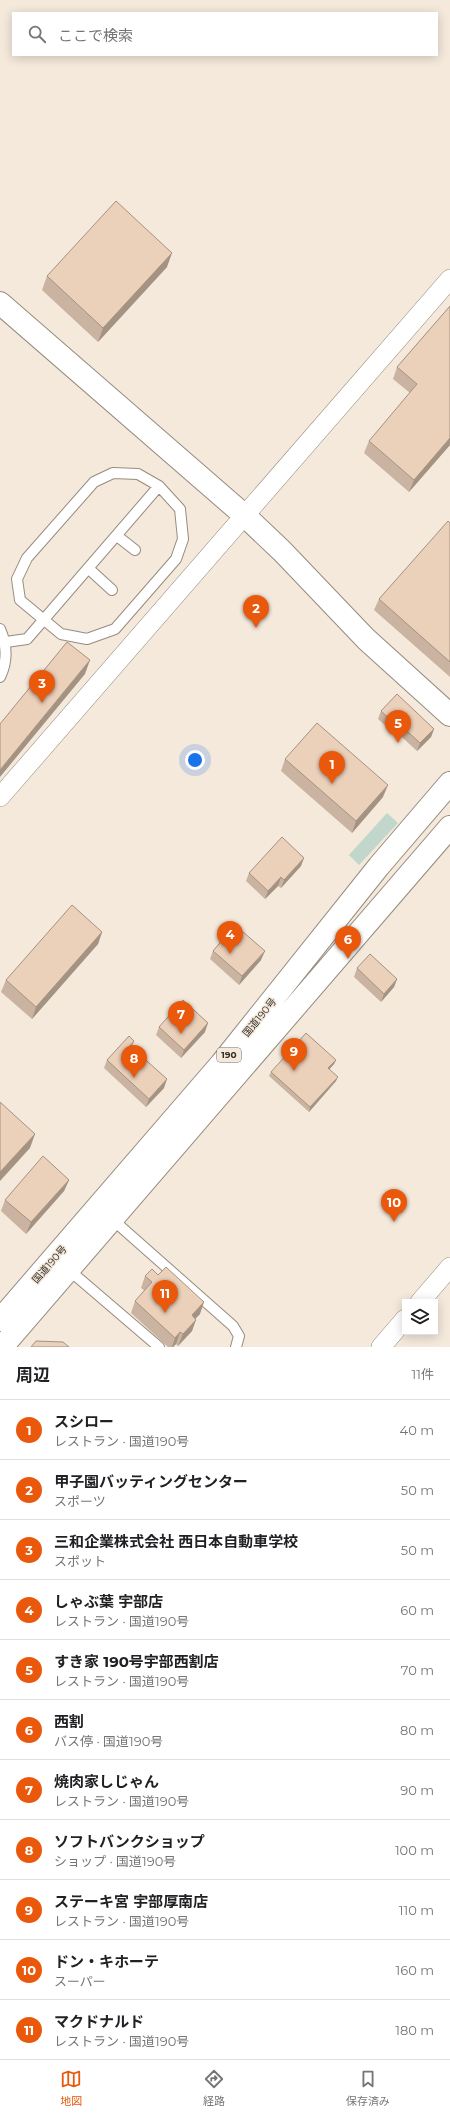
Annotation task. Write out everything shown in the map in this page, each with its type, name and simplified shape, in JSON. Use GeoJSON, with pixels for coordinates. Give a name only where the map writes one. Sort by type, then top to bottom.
{"type":"FeatureCollection","features":[{"type":"Feature","properties":{"kind":"main road"},"geometry":{"type":"LineString","coordinates":[[0,303],[244,515],[282,551],[366,639],[450,714]]}},
{"type":"Feature","properties":{"kind":"main road","name":"国道190号"},"geometry":{"type":"LineString","coordinates":[[0,1320],[222,1064],[378,866],[450,783]]}},
{"type":"Feature","properties":{"kind":"main road","name":"国道190号"},"geometry":{"type":"LineString","coordinates":[[2,1347],[450,827]]}},
{"type":"Feature","properties":{"kind":"street"},"geometry":{"type":"LineString","coordinates":[[0,797],[450,279]]}},
{"type":"Feature","properties":{"kind":"street"},"geometry":{"type":"LineString","coordinates":[[423,1299],[450,1267]]}},
{"type":"Feature","properties":{"kind":"street"},"geometry":{"type":"LineString","coordinates":[[381,1347],[402,1322]]}},
{"type":"Feature","properties":{"kind":"lane"},"geometry":{"type":"LineString","coordinates":[[114,473],[138,474],[160,486],[180,509],[183,539],[176,559],[115,629],[87,639],[61,634],[44,621],[20,600],[17,579],[27,558],[94,482],[114,473]]}},
{"type":"Feature","properties":{"kind":"lane"},"geometry":{"type":"LineString","coordinates":[[6,642],[27,639],[160,486]]}},
{"type":"Feature","properties":{"kind":"lane"},"geometry":{"type":"LineString","coordinates":[[117,536],[135,550]]}},
{"type":"Feature","properties":{"kind":"lane"},"geometry":{"type":"LineString","coordinates":[[89,569],[112,590]]}},
{"type":"Feature","properties":{"kind":"lane"},"geometry":{"type":"LineString","coordinates":[[0,629],[6,642],[5,667],[0,677]]}},
{"type":"Feature","properties":{"kind":"lane"},"geometry":{"type":"LineString","coordinates":[[112,1219],[233,1326],[239,1336],[236,1347]]}},
{"type":"Feature","properties":{"kind":"lane"},"geometry":{"type":"LineString","coordinates":[[69,1270],[159,1347]]}},
{"type":"Feature","properties":{"kind":"green space"},"geometry":{"type":"Polygon","coordinates":[[[387,813],[398,823],[359,865],[349,855],[387,813]]]}},
{"type":"Feature","properties":{"kind":"building"},"geometry":{"type":"Polygon","coordinates":[[[116,201],[172,253],[103,328],[47,276],[116,201]]]}},
{"type":"Feature","properties":{"kind":"building"},"geometry":{"type":"Polygon","coordinates":[[[450,306],[450,438],[414,480],[369,441],[417,384],[397,367],[450,306]]]}},
{"type":"Feature","properties":{"kind":"building"},"geometry":{"type":"Polygon","coordinates":[[[448,521],[450,523],[450,662],[379,599],[448,521]]]}},
{"type":"Feature","properties":{"kind":"building"},"geometry":{"type":"Polygon","coordinates":[[[67,642],[90,660],[0,770],[0,724],[67,642]]]}},
{"type":"Feature","properties":{"kind":"building"},"geometry":{"type":"Polygon","coordinates":[[[397,694],[434,729],[420,743],[396,721],[394,723],[381,711],[397,694]]]}},
{"type":"Feature","properties":{"kind":"building"},"geometry":{"type":"Polygon","coordinates":[[[317,723],[388,785],[356,821],[285,759],[317,723]]]}},
{"type":"Feature","properties":{"kind":"building"},"geometry":{"type":"Polygon","coordinates":[[[282,837],[304,858],[284,880],[281,877],[268,891],[249,873],[282,837]]]}},
{"type":"Feature","properties":{"kind":"building"},"geometry":{"type":"Polygon","coordinates":[[[72,905],[102,932],[36,1007],[6,980],[72,905]]]}},
{"type":"Feature","properties":{"kind":"building"},"geometry":{"type":"Polygon","coordinates":[[[235,925],[265,951],[242,976],[213,951],[235,925]]]}},
{"type":"Feature","properties":{"kind":"building"},"geometry":{"type":"Polygon","coordinates":[[[370,954],[397,979],[384,994],[357,968],[370,954]]]}},
{"type":"Feature","properties":{"kind":"building"},"geometry":{"type":"Polygon","coordinates":[[[183,1000],[208,1023],[184,1050],[159,1027],[183,1000]]]}},
{"type":"Feature","properties":{"kind":"building"},"geometry":{"type":"Polygon","coordinates":[[[306,1033],[336,1060],[328,1068],[338,1077],[310,1107],[271,1072],[306,1033]]]}},
{"type":"Feature","properties":{"kind":"building"},"geometry":{"type":"Polygon","coordinates":[[[129,1036],[134,1041],[130,1046],[167,1079],[149,1099],[107,1060],[129,1036]]]}},
{"type":"Feature","properties":{"kind":"building"},"geometry":{"type":"Polygon","coordinates":[[[0,1102],[35,1134],[0,1172],[0,1102]]]}},
{"type":"Feature","properties":{"kind":"building"},"geometry":{"type":"Polygon","coordinates":[[[43,1156],[69,1180],[31,1222],[5,1200],[43,1156]]]}},
{"type":"Feature","properties":{"kind":"building"},"geometry":{"type":"Polygon","coordinates":[[[166,1267],[204,1302],[192,1315],[196,1320],[183,1334],[180,1332],[175,1338],[135,1301],[152,1282],[145,1276],[152,1269],[158,1275],[166,1267]]]}},
{"type":"Feature","properties":{"kind":"building"},"geometry":{"type":"Polygon","coordinates":[[[36,1341],[63,1342],[69,1347],[31,1347],[36,1341]]]}},
{"type":"Feature","properties":{"kind":"place","name":"甲子園バッティングセンター"},"geometry":{"type":"Point","coordinates":[256,628]}},
{"type":"Feature","properties":{"kind":"place","name":"三和企業株式会社 西日本自動車学校"},"geometry":{"type":"Point","coordinates":[42,703]}},
{"type":"Feature","properties":{"kind":"place","name":"すき家 190号宇部西割店"},"geometry":{"type":"Point","coordinates":[398,743]}},
{"type":"Feature","properties":{"kind":"place","name":"スシロー"},"geometry":{"type":"Point","coordinates":[332,784]}},
{"type":"Feature","properties":{"kind":"place","name":"しゃぶ葉 宇部店"},"geometry":{"type":"Point","coordinates":[230,954]}},
{"type":"Feature","properties":{"kind":"place","name":"西割"},"geometry":{"type":"Point","coordinates":[348,959]}},
{"type":"Feature","properties":{"kind":"place","name":"焼肉家しじゃん"},"geometry":{"type":"Point","coordinates":[181,1034]}},
{"type":"Feature","properties":{"kind":"place","name":"ステーキ宮 宇部厚南店"},"geometry":{"type":"Point","coordinates":[294,1071]}},
{"type":"Feature","properties":{"kind":"place","name":"ソフトバンクショップ"},"geometry":{"type":"Point","coordinates":[134,1078]}},
{"type":"Feature","properties":{"kind":"place","name":"ドン・キホーテ"},"geometry":{"type":"Point","coordinates":[394,1222]}},
{"type":"Feature","properties":{"kind":"place","name":"マクドナルド"},"geometry":{"type":"Point","coordinates":[165,1313]}}]}
